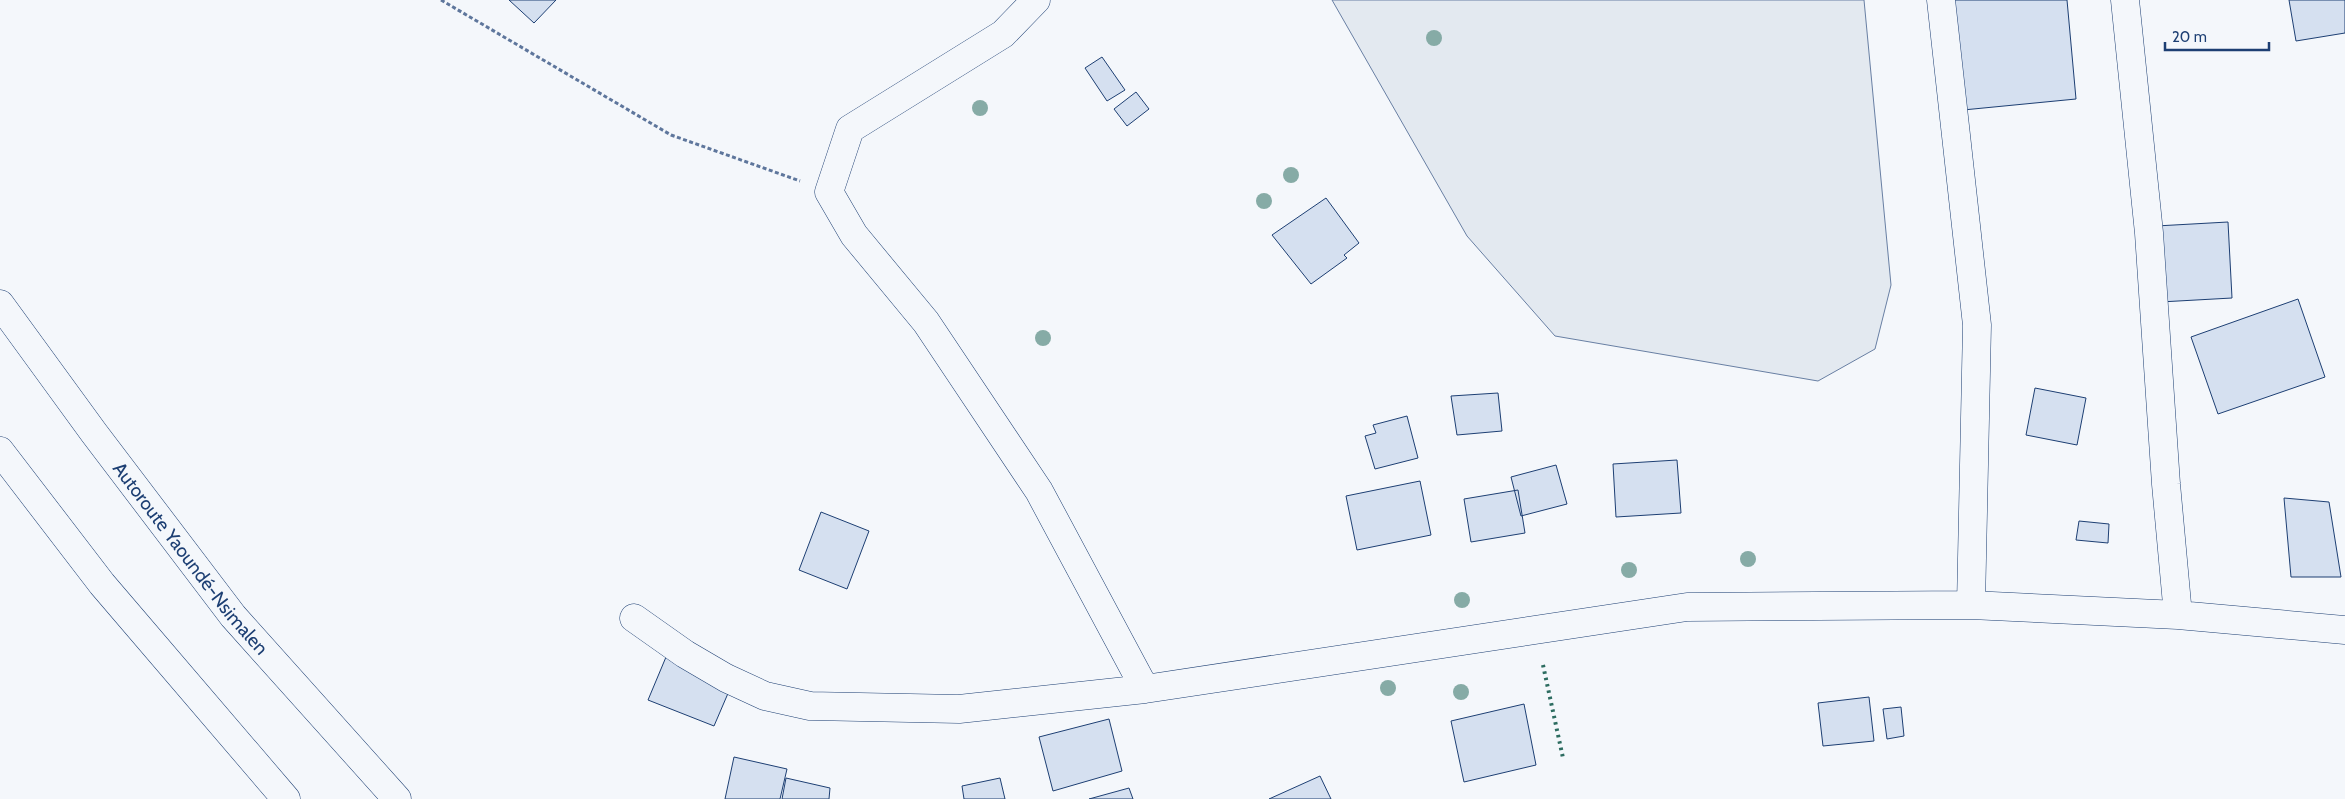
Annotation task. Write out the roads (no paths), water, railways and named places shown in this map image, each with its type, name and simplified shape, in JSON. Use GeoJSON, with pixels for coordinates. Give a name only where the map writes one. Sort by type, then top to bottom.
{"type":"FeatureCollection","features":[{"type":"Feature","properties":{"kind":"main road"},"geometry":{"type":"LineString","coordinates":[[1036,0],[1003,34],[850,129],[829,192],[854,235],[926,322],[1039,491],[1145,689]]}},
{"type":"Feature","properties":{"kind":"main road"},"geometry":{"type":"LineString","coordinates":[[1941,0],[1977,325],[1971,605]]}},
{"type":"Feature","properties":{"kind":"main road"},"geometry":{"type":"LineString","coordinates":[[2125,0],[2149,233],[2166,484],[2178,615]]}},
{"type":"Feature","properties":{"kind":"main road","name":"Autoroute Yaoundé-Nsimalen"},"geometry":{"type":"LineString","coordinates":[[0,304],[94,433],[233,616],[397,799]]}},
{"type":"Feature","properties":{"kind":"main road"},"geometry":{"type":"LineString","coordinates":[[0,451],[102,584],[286,799]]}},
{"type":"Feature","properties":{"kind":"main road"},"geometry":{"type":"LineString","coordinates":[[634,618],[685,654],[726,678],[764,696],[810,706],[959,709],[1145,689],[1687,607],[1971,605],[2178,615],[2345,630]]}}]}
